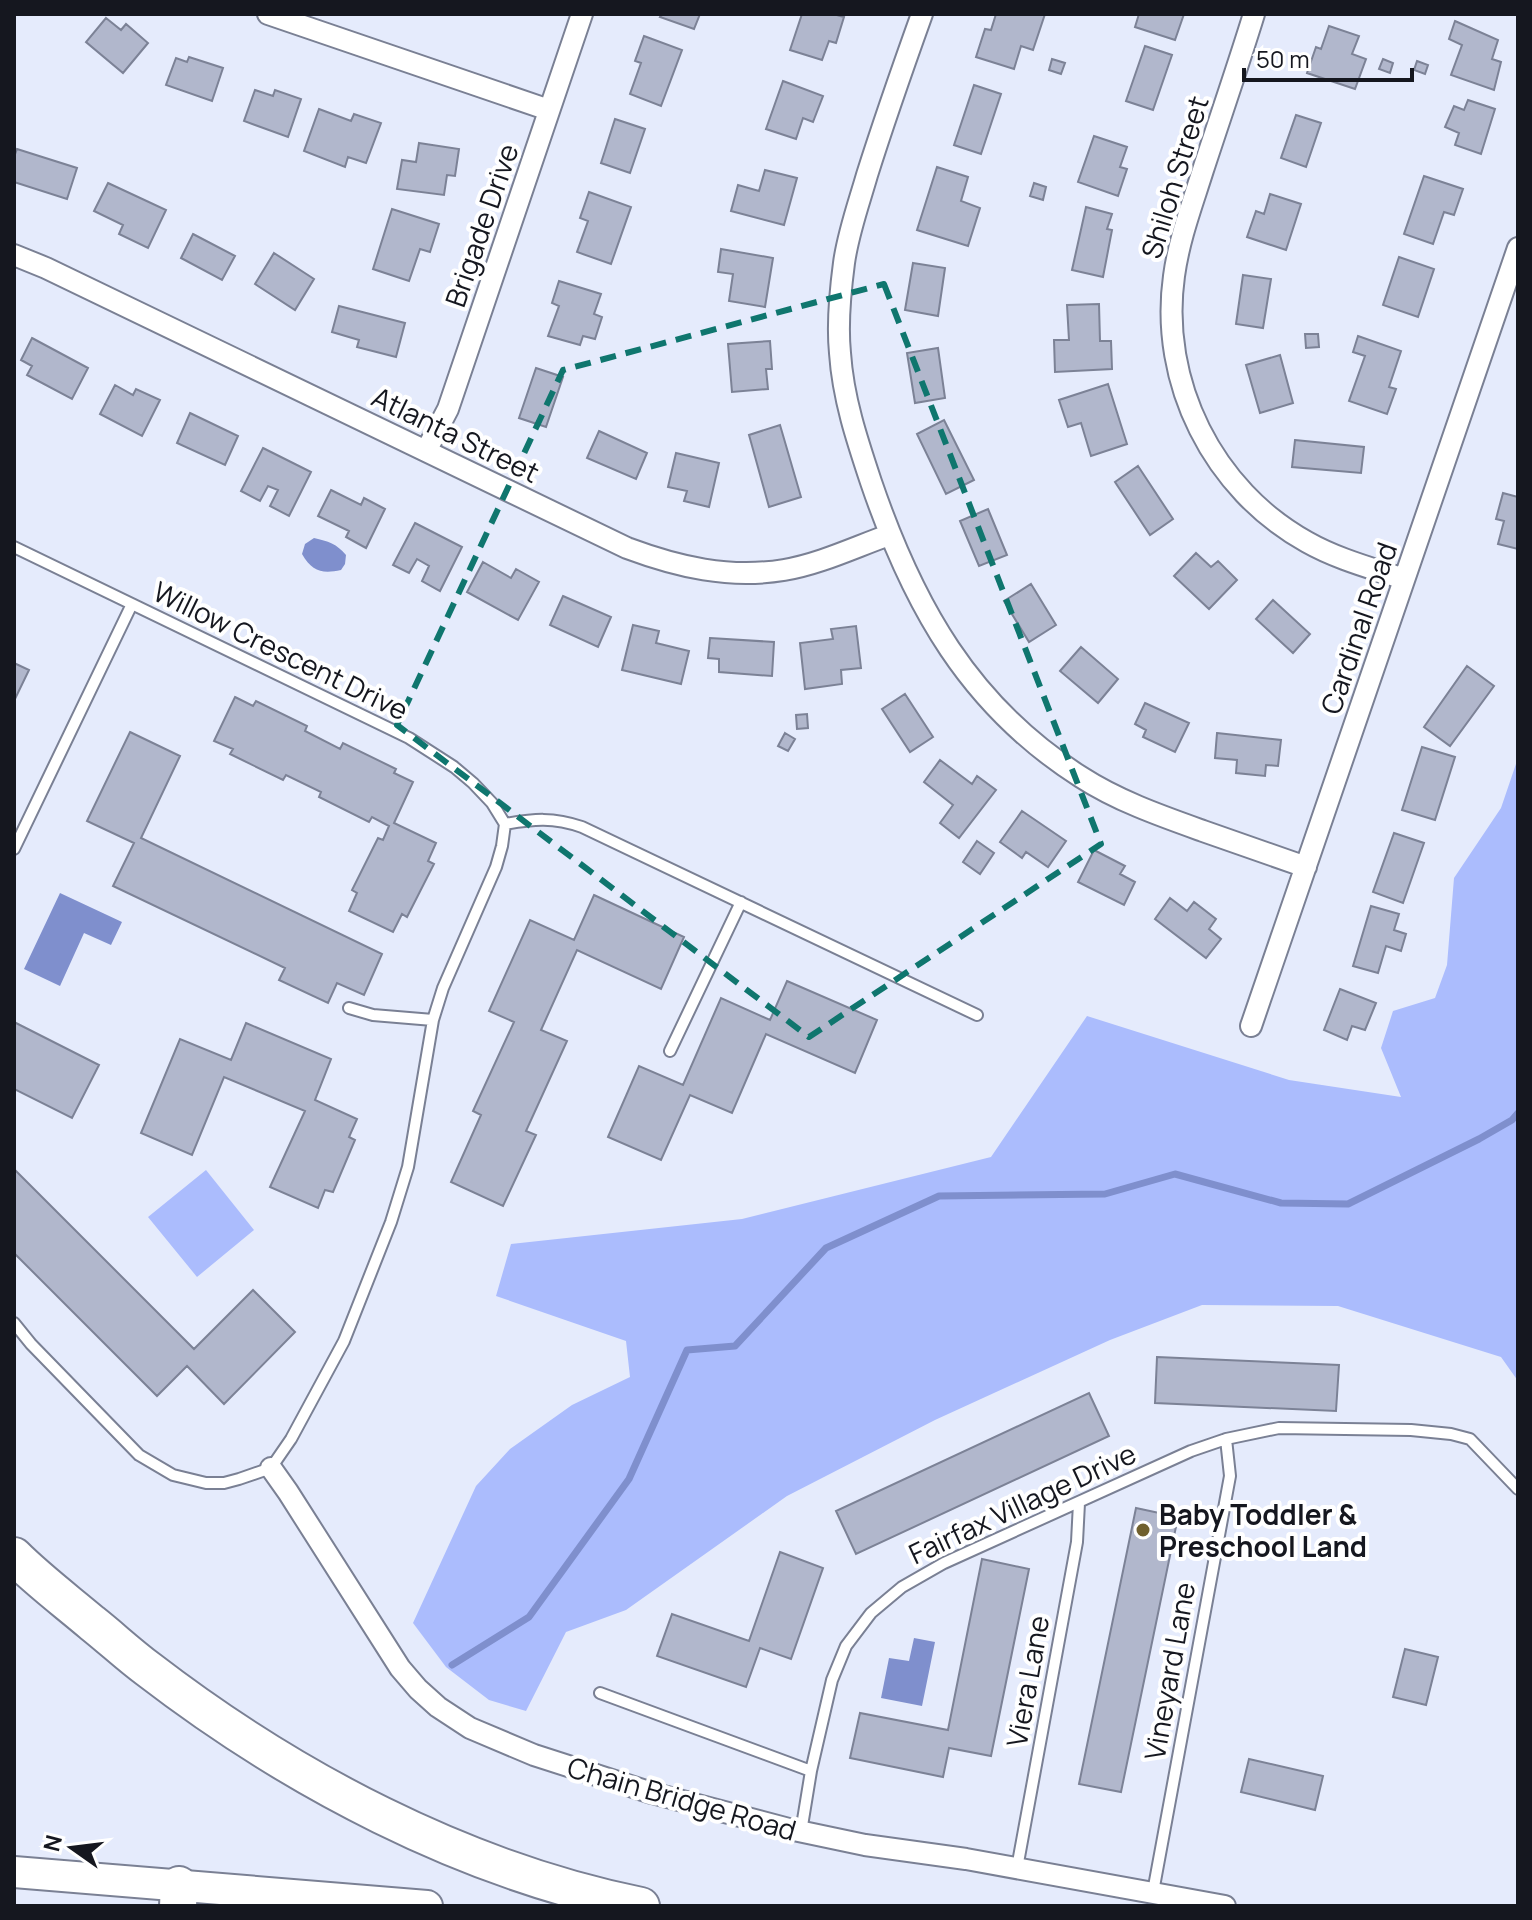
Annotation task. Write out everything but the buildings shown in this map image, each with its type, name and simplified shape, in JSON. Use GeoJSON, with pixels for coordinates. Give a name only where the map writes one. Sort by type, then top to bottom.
{"type":"FeatureCollection","features":[{"type":"Feature","properties":{"kind":"highway"},"geometry":{"type":"LineString","coordinates":[[14,1556],[147,1669],[243,1737],[343,1795],[434,1840],[522,1875],[592,1896],[641,1906]]}},
{"type":"Feature","properties":{"kind":"main road"},"geometry":{"type":"LineString","coordinates":[[14,1872],[178,1895],[427,1906]]}},
{"type":"Feature","properties":{"kind":"street"},"geometry":{"type":"LineString","coordinates":[[268,14],[549,110]]}},
{"type":"Feature","properties":{"kind":"street","name":"Brigade Drive"},"geometry":{"type":"LineString","coordinates":[[426,451],[448,409],[582,14]]}},
{"type":"Feature","properties":{"kind":"street"},"geometry":{"type":"LineString","coordinates":[[922,14],[856,212],[845,259],[839,319],[839,351],[852,424],[889,535],[935,627],[959,665],[995,708],[1040,749],[1082,778],[1128,803],[1306,867]]}},
{"type":"Feature","properties":{"kind":"street","name":"Shiloh Street"},"geometry":{"type":"LineString","coordinates":[[1254,14],[1185,224],[1174,273],[1171,325],[1179,375],[1192,415],[1213,454],[1257,506],[1309,543],[1341,558],[1404,579]]}},
{"type":"Feature","properties":{"kind":"street","name":"Cardinal Road"},"geometry":{"type":"LineString","coordinates":[[1251,1026],[1518,248]]}},
{"type":"Feature","properties":{"kind":"street","name":"Atlanta Street"},"geometry":{"type":"LineString","coordinates":[[14,255],[627,548],[661,561],[697,570],[745,574],[785,570],[889,535]]}},
{"type":"Feature","properties":{"kind":"street","name":"Chain Bridge Road"},"geometry":{"type":"LineString","coordinates":[[271,1468],[400,1668],[418,1689],[459,1721],[492,1738],[562,1765],[692,1804],[801,1832],[1225,1906]]}},
{"type":"Feature","properties":{"kind":"lane","name":"Willow Crescent Drive"},"geometry":{"type":"LineString","coordinates":[[14,547],[409,738],[432,751],[473,783],[492,803],[505,824]]}},
{"type":"Feature","properties":{"kind":"lane"},"geometry":{"type":"LineString","coordinates":[[14,849],[132,604]]}},
{"type":"Feature","properties":{"kind":"lane"},"geometry":{"type":"LineString","coordinates":[[14,1323],[139,1455],[156,1466],[173,1475],[206,1483],[224,1483],[271,1468],[291,1439],[344,1341],[391,1222],[408,1167],[433,1020],[443,988],[496,867],[505,824],[553,819],[582,827],[977,1015]]}},
{"type":"Feature","properties":{"kind":"lane"},"geometry":{"type":"LineString","coordinates":[[670,1051],[741,902]]}},
{"type":"Feature","properties":{"kind":"lane"},"geometry":{"type":"LineString","coordinates":[[349,1008],[373,1015],[433,1020]]}},
{"type":"Feature","properties":{"kind":"lane"},"geometry":{"type":"LineString","coordinates":[[1226,1439],[1279,1428],[1411,1430],[1451,1434],[1470,1439],[1518,1489]]}},
{"type":"Feature","properties":{"kind":"lane","name":"Fairfax Village Drive"},"geometry":{"type":"LineString","coordinates":[[801,1832],[832,1680],[846,1646],[871,1613],[902,1587],[944,1563],[1191,1451],[1226,1439]]}},
{"type":"Feature","properties":{"kind":"lane","name":"Vineyard Lane"},"geometry":{"type":"LineString","coordinates":[[1153,1892],[1230,1476],[1226,1439]]}},
{"type":"Feature","properties":{"kind":"lane","name":"Viera Lane"},"geometry":{"type":"LineString","coordinates":[[1017,1868],[1077,1542],[1079,1503]]}},
{"type":"Feature","properties":{"kind":"lane"},"geometry":{"type":"LineString","coordinates":[[600,1693],[811,1771]]}},
{"type":"Feature","properties":{"kind":"highlighted area"},"geometry":{"type":"Polygon","coordinates":[[[884,284],[1101,844],[809,1037],[397,725],[563,370],[884,284]]]}},
{"type":"Feature","properties":{"kind":"shaded area"},"geometry":{"type":"Polygon","coordinates":[[[314,538],[332,544],[346,555],[341,570],[329,572],[310,565],[302,554],[305,544],[314,538]]]}},
{"type":"Feature","properties":{"kind":"shaded area"},"geometry":{"type":"Polygon","coordinates":[[[1518,758],[1518,1381],[1501,1357],[1338,1306],[1202,1305],[1110,1340],[935,1420],[787,1496],[626,1610],[566,1632],[526,1711],[489,1700],[446,1667],[413,1623],[476,1486],[510,1449],[572,1405],[630,1377],[626,1341],[496,1296],[511,1244],[742,1219],[991,1157],[1087,1016],[1289,1080],[1401,1097],[1381,1048],[1393,1011],[1435,998],[1447,965],[1454,878],[1501,808],[1518,758]]]}},
{"type":"Feature","properties":{"kind":"shaded area"},"geometry":{"type":"Polygon","coordinates":[[[60,893],[122,922],[111,945],[84,933],[60,986],[24,969],[60,893]]]}},
{"type":"Feature","properties":{"kind":"shaded area"},"geometry":{"type":"Polygon","coordinates":[[[206,1170],[254,1230],[197,1277],[148,1217],[206,1170]]]}},
{"type":"Feature","properties":{"kind":"shaded area"},"geometry":{"type":"Polygon","coordinates":[[[914,1638],[935,1642],[922,1706],[881,1698],[889,1658],[909,1661],[914,1638]]]}},
{"type":"Feature","properties":{"kind":"waterway"},"geometry":{"type":"LineString","coordinates":[[452,1665],[529,1617],[629,1479],[687,1350],[735,1346],[826,1248],[939,1196],[1105,1194],[1175,1174],[1281,1203],[1348,1204],[1479,1139],[1512,1120],[1518,1113]]}},
{"type":"Feature","properties":{"kind":"place","name":"Baby Toddler & Preschool Land"},"geometry":{"type":"Point","coordinates":[1143,1530]}}]}
